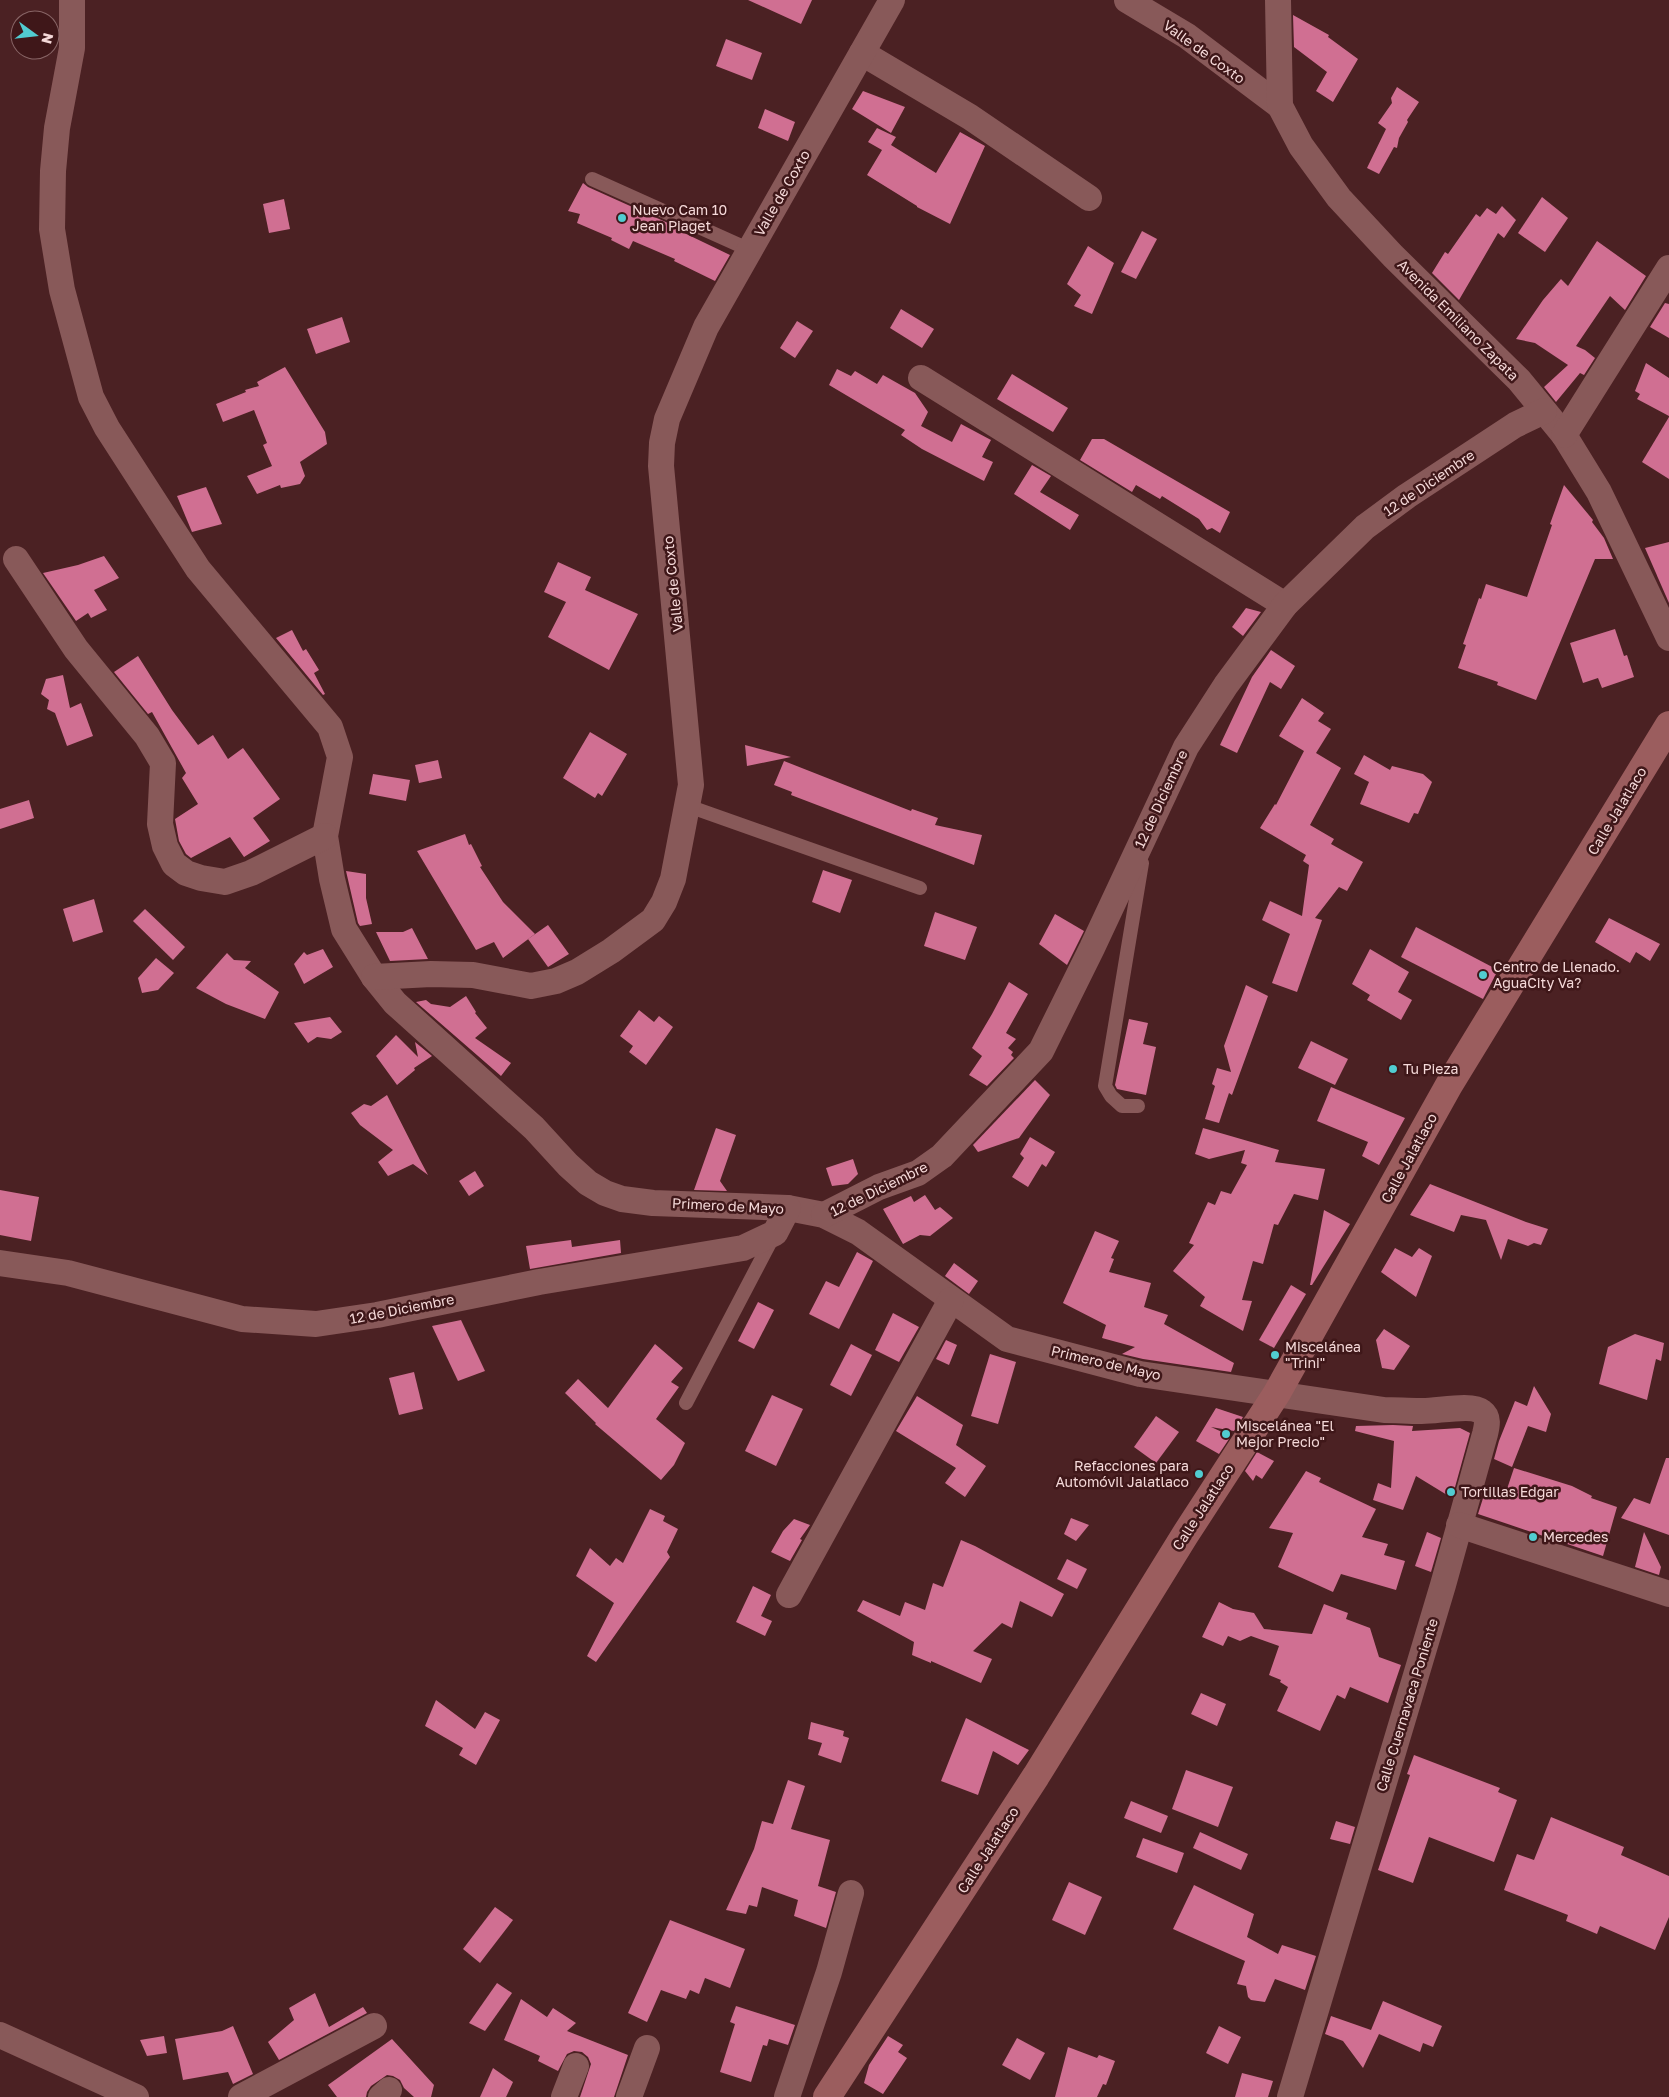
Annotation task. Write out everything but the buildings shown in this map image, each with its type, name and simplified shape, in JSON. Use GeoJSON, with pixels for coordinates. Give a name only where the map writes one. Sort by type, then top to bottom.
{"type":"FeatureCollection","features":[{"type":"Feature","properties":{"kind":"main road","name":"Calle Jalatlaco"},"geometry":{"type":"LineString","coordinates":[[827,2097],[1036,1776],[1185,1535],[1277,1393],[1449,1085],[1669,726]]}},
{"type":"Feature","properties":{"kind":"street","name":"Primero de Mayo"},"geometry":{"type":"LineString","coordinates":[[72,0],[72,48],[58,128],[53,171],[52,229],[62,290],[91,397],[107,428],[198,569],[330,727],[340,757],[325,836],[332,879],[344,929],[374,978],[395,1003],[534,1128],[568,1165],[588,1183],[605,1193],[622,1199],[653,1203],[788,1208],[824,1215],[858,1232],[950,1300],[1007,1339],[1140,1374],[1384,1410],[1422,1411],[1468,1408],[1483,1412],[1487,1423],[1485,1434],[1460,1525]]}},
{"type":"Feature","properties":{"kind":"street","name":"Valle de Coxto"},"geometry":{"type":"LineString","coordinates":[[374,978],[431,974],[473,975],[531,986],[556,981],[577,972],[653,920],[664,902],[673,879],[691,785],[690,756],[661,466],[662,443],[667,419],[706,327],[892,0]]}},
{"type":"Feature","properties":{"kind":"street","name":"Valle de Coxto"},"geometry":{"type":"LineString","coordinates":[[1127,0],[1187,36],[1280,106]]}},
{"type":"Feature","properties":{"kind":"street","name":"Avenida Emiliano Zapata"},"geometry":{"type":"LineString","coordinates":[[1278,0],[1280,106],[1301,146],[1339,198],[1393,256],[1519,380],[1564,435],[1598,492],[1669,638]]}},
{"type":"Feature","properties":{"kind":"street"},"geometry":{"type":"LineString","coordinates":[[862,53],[970,117],[1090,198]]}},
{"type":"Feature","properties":{"kind":"street"},"geometry":{"type":"LineString","coordinates":[[1564,435],[1669,268]]}},
{"type":"Feature","properties":{"kind":"street"},"geometry":{"type":"LineString","coordinates":[[921,378],[1285,605]]}},
{"type":"Feature","properties":{"kind":"street","name":"12 de Diciembre"},"geometry":{"type":"LineString","coordinates":[[824,1215],[879,1187],[918,1173],[942,1156],[1041,1051],[1186,746],[1226,685],[1285,605],[1365,527],[1406,496],[1515,425],[1544,411]]}},
{"type":"Feature","properties":{"kind":"street"},"geometry":{"type":"LineString","coordinates":[[16,559],[76,649],[147,736],[163,763],[160,824],[165,846],[174,864],[186,873],[224,882],[251,873],[325,836]]}},
{"type":"Feature","properties":{"kind":"street"},"geometry":{"type":"LineString","coordinates":[[775,1233],[788,1208]]}},
{"type":"Feature","properties":{"kind":"street","name":"12 de Diciembre"},"geometry":{"type":"LineString","coordinates":[[0,1262],[68,1274],[150,1294],[242,1320],[316,1324],[376,1315],[539,1282],[742,1248],[775,1233]]}},
{"type":"Feature","properties":{"kind":"street"},"geometry":{"type":"LineString","coordinates":[[789,1595],[950,1300]]}},
{"type":"Feature","properties":{"kind":"street"},"geometry":{"type":"LineString","coordinates":[[1460,1525],[1669,1594]]}},
{"type":"Feature","properties":{"kind":"street","name":"Calle Cuernavaca Poniente"},"geometry":{"type":"LineString","coordinates":[[1290,2097],[1460,1525]]}},
{"type":"Feature","properties":{"kind":"street"},"geometry":{"type":"LineString","coordinates":[[787,2097],[829,1972],[851,1893]]}},
{"type":"Feature","properties":{"kind":"street"},"geometry":{"type":"LineString","coordinates":[[241,2097],[374,2026]]}},
{"type":"Feature","properties":{"kind":"street"},"geometry":{"type":"LineString","coordinates":[[0,2035],[136,2097]]}},
{"type":"Feature","properties":{"kind":"street"},"geometry":{"type":"LineString","coordinates":[[628,2097],[647,2048]]}},
{"type":"Feature","properties":{"kind":"street"},"geometry":{"type":"LineString","coordinates":[[564,2097],[576,2066]]}},
{"type":"Feature","properties":{"kind":"lane"},"geometry":{"type":"LineString","coordinates":[[592,179],[750,250]]}},
{"type":"Feature","properties":{"kind":"lane"},"geometry":{"type":"LineString","coordinates":[[688,806],[920,888]]}},
{"type":"Feature","properties":{"kind":"lane"},"geometry":{"type":"LineString","coordinates":[[1138,1106],[1122,1106],[1111,1096],[1105,1086],[1140,872],[1150,823]]}},
{"type":"Feature","properties":{"kind":"lane"},"geometry":{"type":"LineString","coordinates":[[686,1402],[775,1233]]}},
{"type":"Feature","properties":{"kind":"place","name":"Nuevo Cam 10 Jean Piaget"},"geometry":{"type":"Point","coordinates":[622,218]}},
{"type":"Feature","properties":{"kind":"place","name":"Centro de Llenado. AguaCity Va?"},"geometry":{"type":"Point","coordinates":[1483,975]}},
{"type":"Feature","properties":{"kind":"place","name":"Tu Pieza"},"geometry":{"type":"Point","coordinates":[1393,1069]}},
{"type":"Feature","properties":{"kind":"place","name":"Miscelánea \"Trini\""},"geometry":{"type":"Point","coordinates":[1275,1355]}},
{"type":"Feature","properties":{"kind":"place","name":"Miscelánea \"El Mejor Precio\""},"geometry":{"type":"Point","coordinates":[1226,1434]}},
{"type":"Feature","properties":{"kind":"place","name":"Refacciones para Automóvil Jalatlaco"},"geometry":{"type":"Point","coordinates":[1199,1474]}},
{"type":"Feature","properties":{"kind":"place","name":"Tortillas Edgar"},"geometry":{"type":"Point","coordinates":[1451,1492]}},
{"type":"Feature","properties":{"kind":"place","name":"Mercedes"},"geometry":{"type":"Point","coordinates":[1533,1537]}}]}
